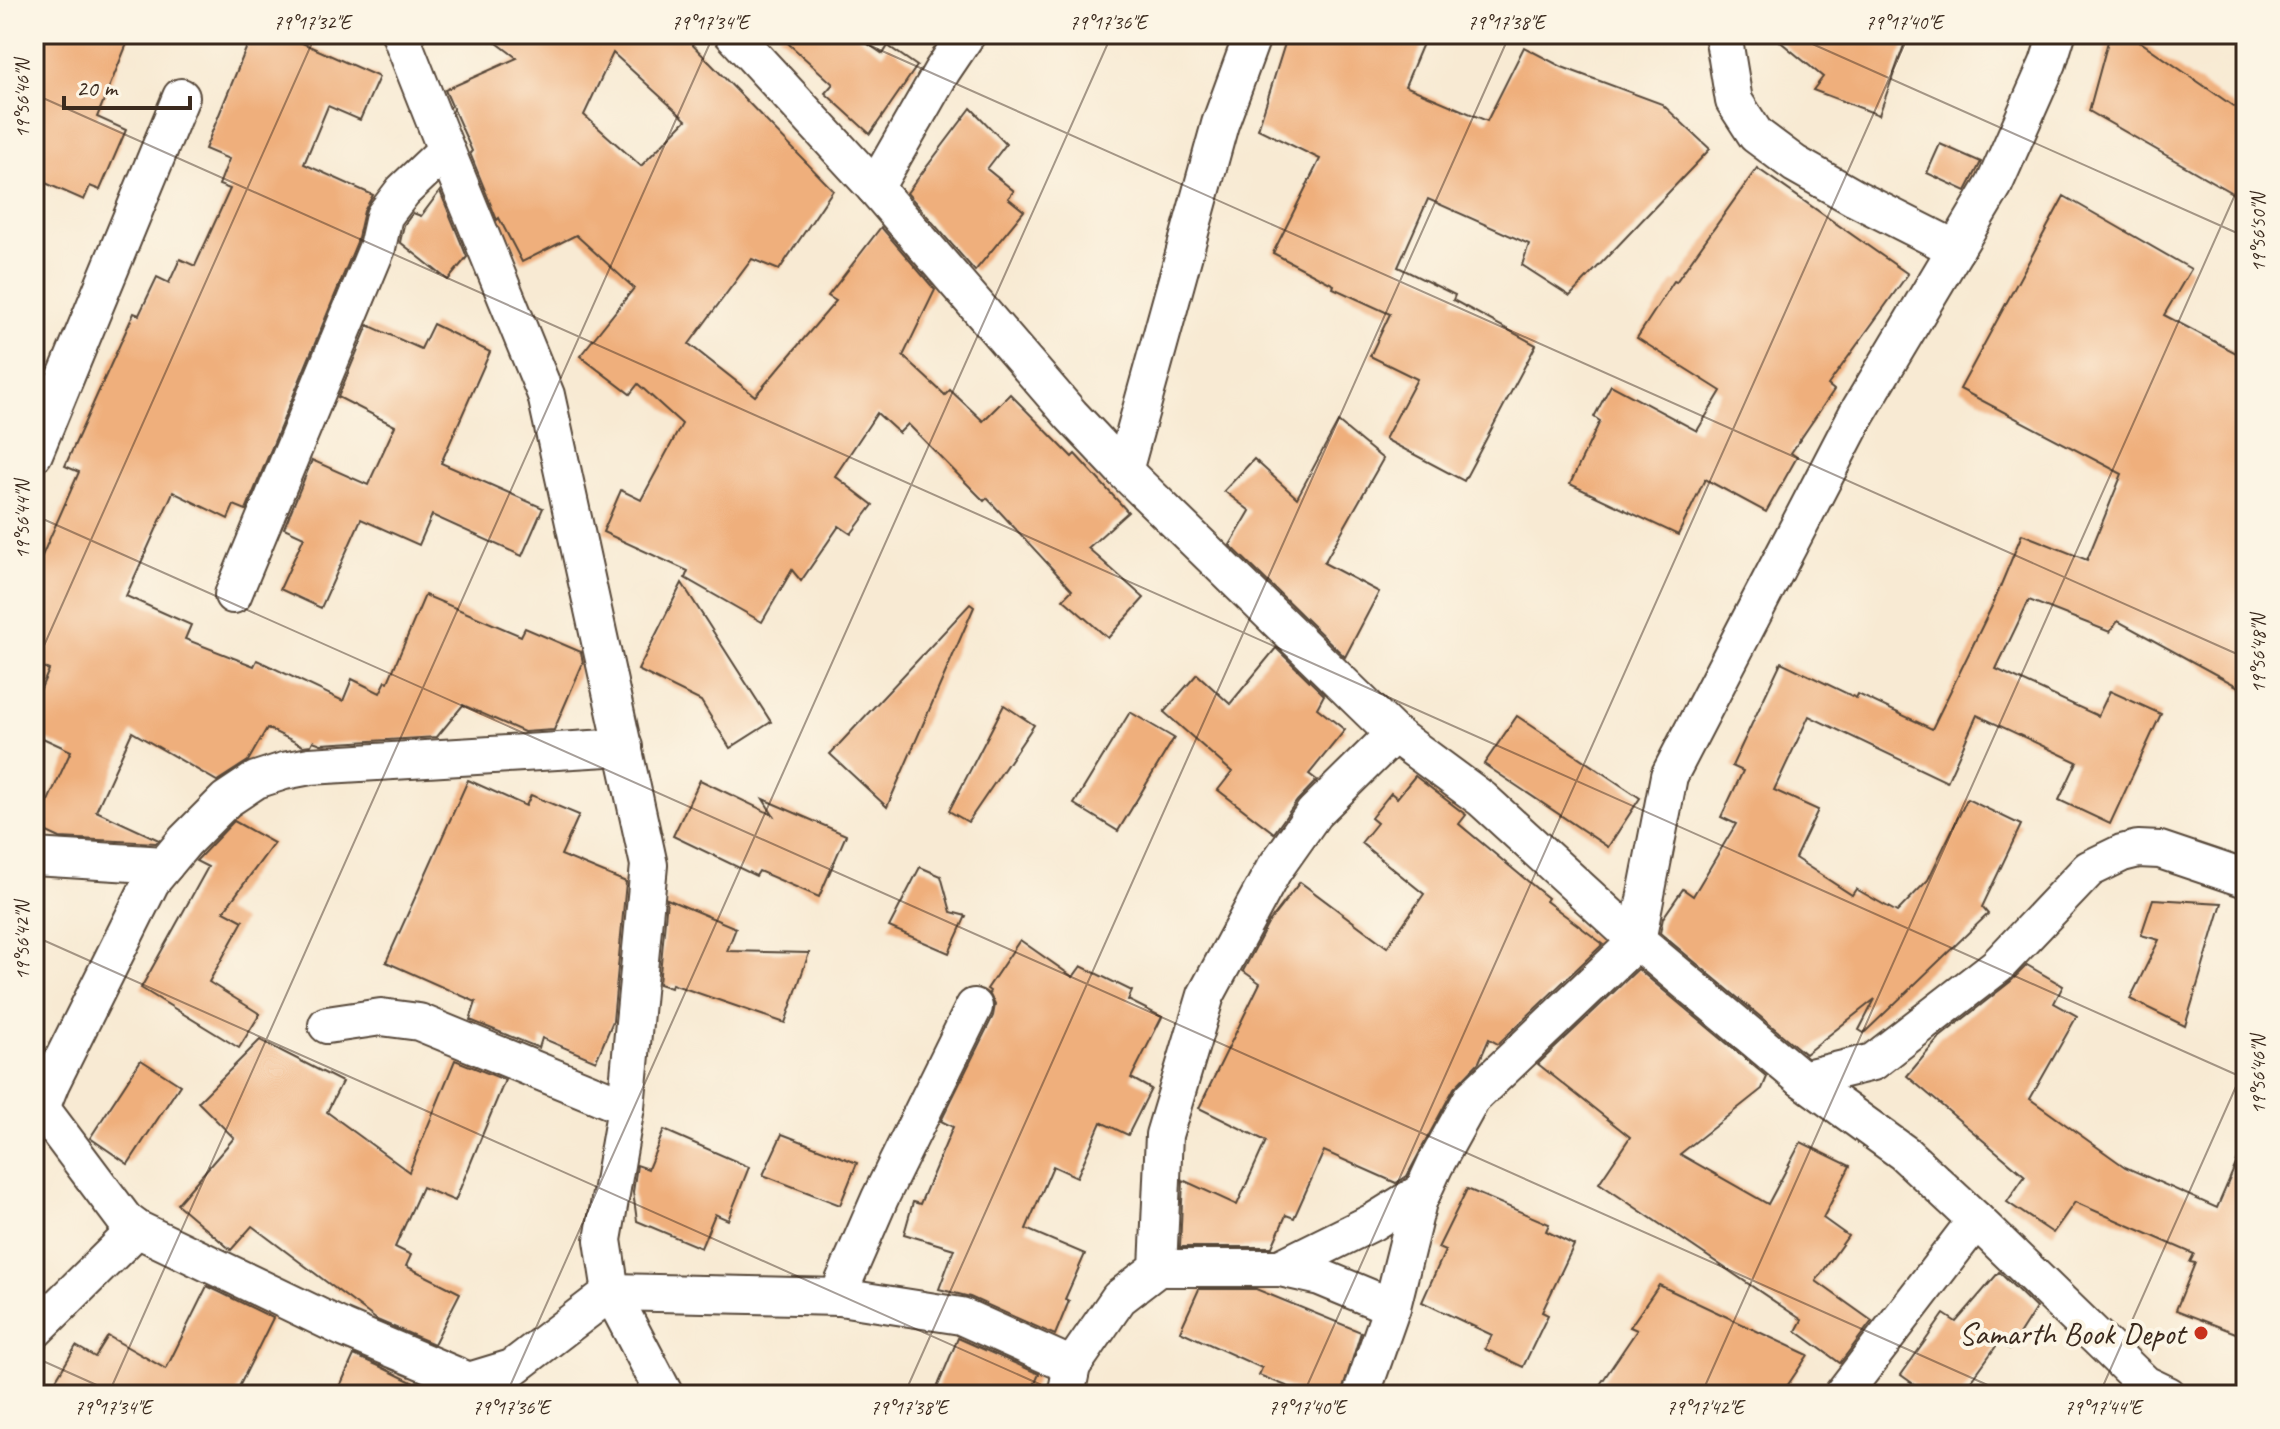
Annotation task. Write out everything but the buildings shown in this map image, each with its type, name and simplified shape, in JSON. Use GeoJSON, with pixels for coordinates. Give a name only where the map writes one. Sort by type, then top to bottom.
{"type":"FeatureCollection","features":[{"type":"Feature","properties":{"kind":"street"},"geometry":{"type":"LineString","coordinates":[[400,34],[546,395],[649,865],[626,1107],[603,1240],[611,1292],[665,1395]]}},
{"type":"Feature","properties":{"kind":"street"},"geometry":{"type":"LineString","coordinates":[[733,34],[875,188],[1071,415],[1124,471],[1394,734],[1482,799],[1637,941],[1802,1079],[1904,1153],[2145,1384],[2168,1395]]}},
{"type":"Feature","properties":{"kind":"street"},"geometry":{"type":"LineString","coordinates":[[875,188],[942,71],[967,34]]}},
{"type":"Feature","properties":{"kind":"street"},"geometry":{"type":"LineString","coordinates":[[1124,471],[1220,124],[1253,34]]}},
{"type":"Feature","properties":{"kind":"street"},"geometry":{"type":"LineString","coordinates":[[1723,34],[1734,101],[1756,135],[1795,164],[1956,249]]}},
{"type":"Feature","properties":{"kind":"street"},"geometry":{"type":"LineString","coordinates":[[1361,1395],[1392,1307],[1423,1191],[1472,1098],[1637,941],[1669,776],[1857,414],[1994,185],[2048,63],[2057,34]]}},
{"type":"Feature","properties":{"kind":"street"},"geometry":{"type":"LineString","coordinates":[[34,454],[181,97]]}},
{"type":"Feature","properties":{"kind":"street"},"geometry":{"type":"LineString","coordinates":[[233,595],[377,248],[384,216],[403,191],[446,150]]}},
{"type":"Feature","properties":{"kind":"street"},"geometry":{"type":"LineString","coordinates":[[1158,1268],[1164,1135],[1206,995],[1273,871],[1314,813],[1394,734]]}},
{"type":"Feature","properties":{"kind":"street"},"geometry":{"type":"LineString","coordinates":[[624,747],[310,766],[256,780],[226,800],[185,841],[151,882],[38,1107],[125,1220],[137,1229],[466,1388],[512,1368],[611,1292],[840,1297],[961,1316],[1069,1380],[1119,1298],[1158,1268],[1280,1268],[1320,1277],[1392,1307]]}},
{"type":"Feature","properties":{"kind":"street"},"geometry":{"type":"LineString","coordinates":[[1802,1079],[1873,1062],[1997,966],[2089,869],[2122,853],[2138,849],[2160,850],[2246,879]]}},
{"type":"Feature","properties":{"kind":"street"},"geometry":{"type":"LineString","coordinates":[[34,857],[165,865]]}},
{"type":"Feature","properties":{"kind":"street"},"geometry":{"type":"LineString","coordinates":[[840,1297],[880,1198],[974,1007]]}},
{"type":"Feature","properties":{"kind":"street"},"geometry":{"type":"LineString","coordinates":[[327,1025],[381,1017],[419,1022],[626,1107]]}},
{"type":"Feature","properties":{"kind":"street"},"geometry":{"type":"LineString","coordinates":[[1280,1268],[1373,1222],[1423,1191]]}},
{"type":"Feature","properties":{"kind":"street"},"geometry":{"type":"LineString","coordinates":[[1842,1395],[1976,1220]]}},
{"type":"Feature","properties":{"kind":"street"},"geometry":{"type":"LineString","coordinates":[[34,1331],[137,1229]]}},
{"type":"Feature","properties":{"kind":"place","name":"Samarth Book Depot"},"geometry":{"type":"Point","coordinates":[2201,1333]}}]}
